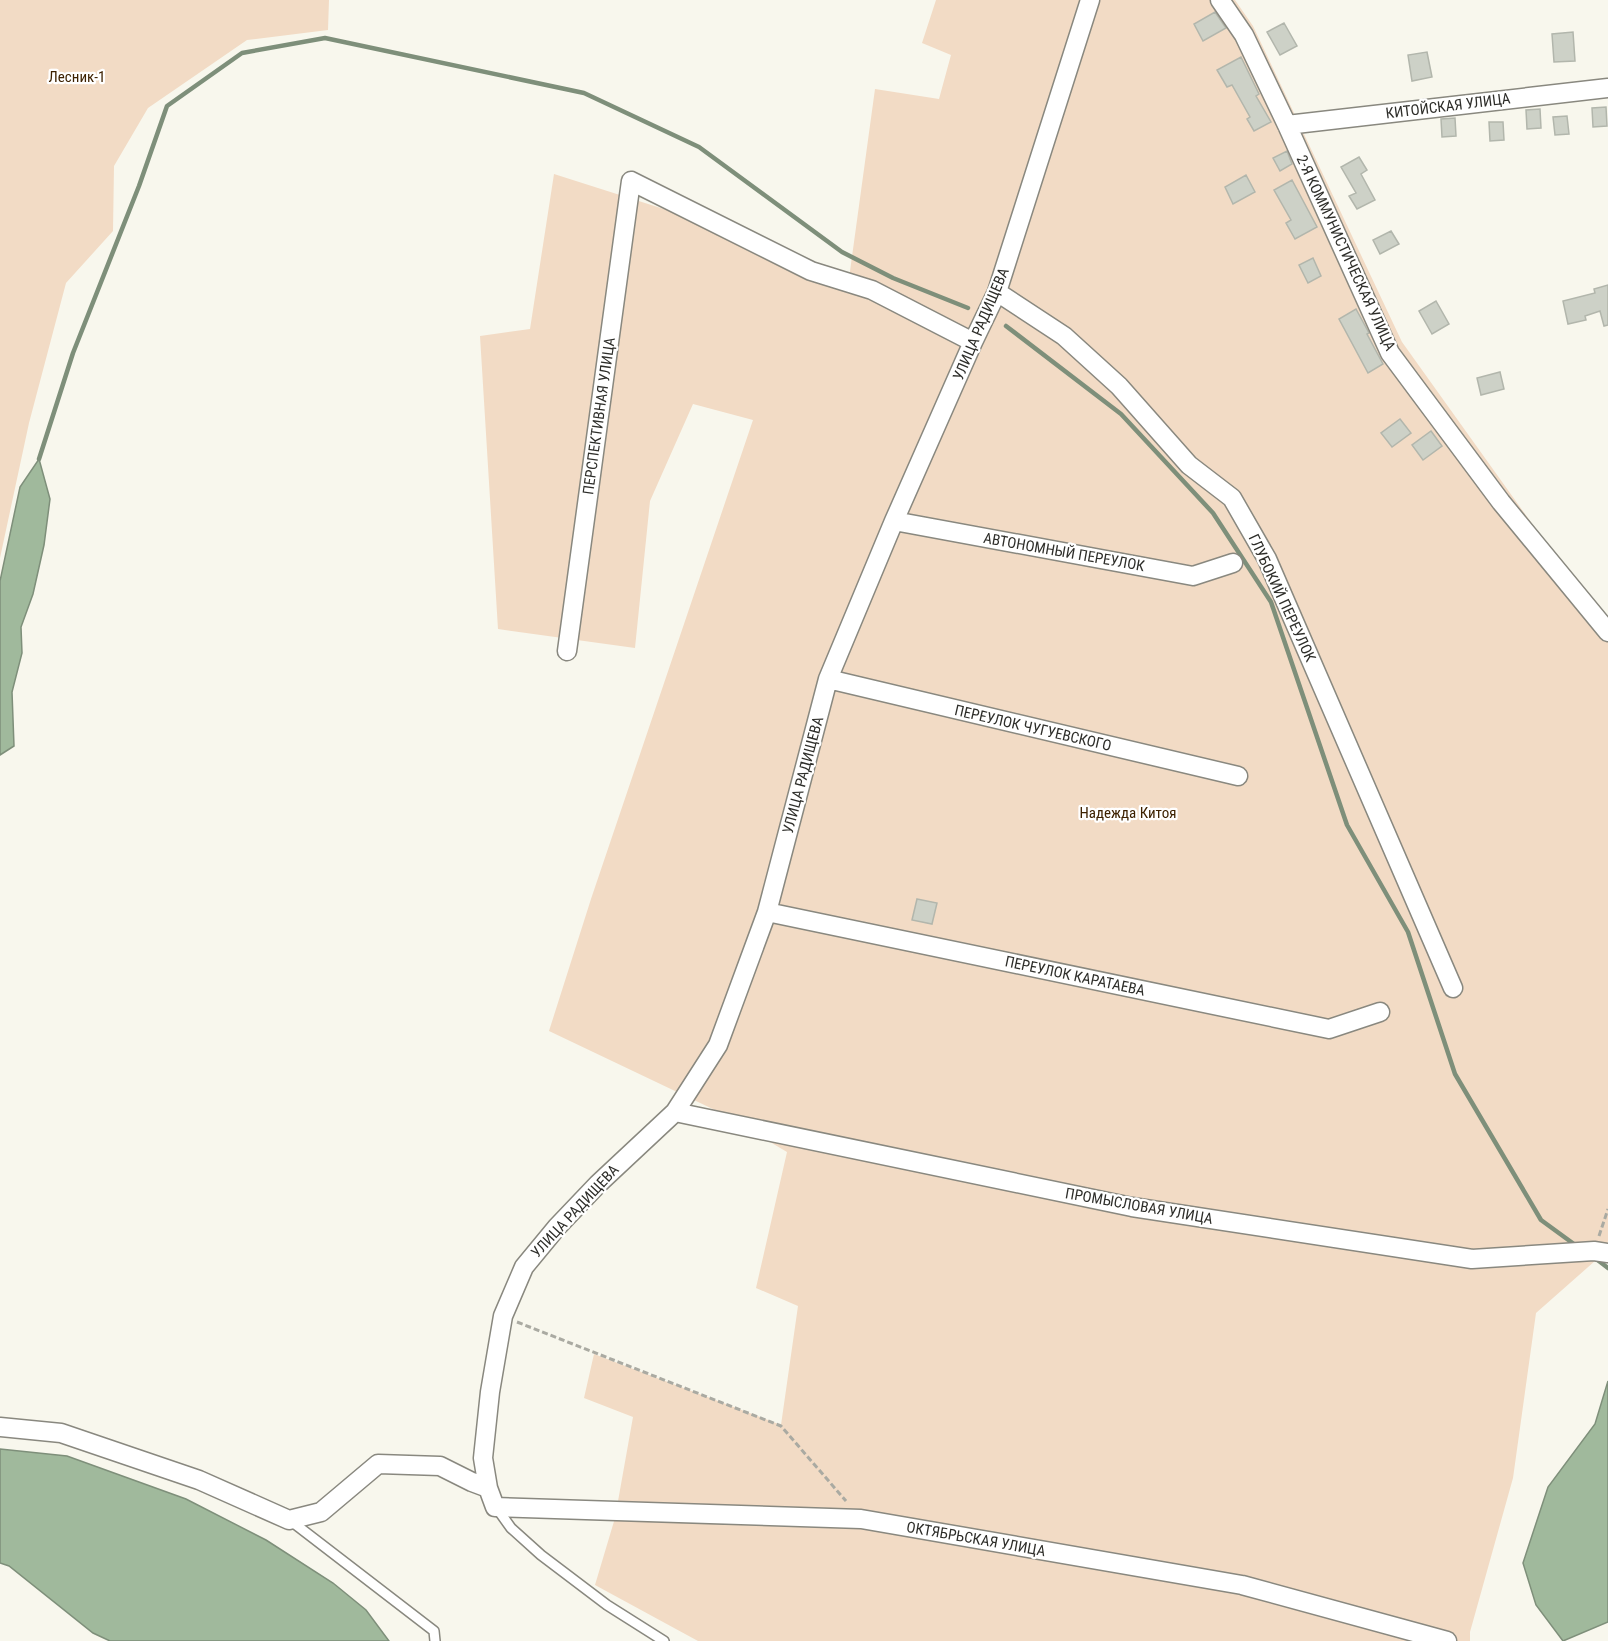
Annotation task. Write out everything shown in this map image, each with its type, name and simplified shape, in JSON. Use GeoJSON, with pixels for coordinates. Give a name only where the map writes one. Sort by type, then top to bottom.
{"type":"FeatureCollection","features":[{"type":"Feature","properties":{"kind":"street","name":"УЛИЦА РАДИЩЕВА"},"geometry":{"type":"LineString","coordinates":[[495,1507],[488,1488],[483,1458],[490,1392],[503,1316],[524,1267],[598,1184],[675,1112],[718,1045],[767,912],[828,679],[894,521],[998,292],[1090,0]]}},
{"type":"Feature","properties":{"kind":"street","name":"2-Я КОММУНИСТИЧЕСКАЯ УЛИЦА"},"geometry":{"type":"LineString","coordinates":[[1220,0],[1244,34],[1390,353],[1501,502],[1608,632]]}},
{"type":"Feature","properties":{"kind":"street","name":"КИТОЙСКАЯ УЛИЦА"},"geometry":{"type":"LineString","coordinates":[[1287,125],[1608,88]]}},
{"type":"Feature","properties":{"kind":"street","name":"ПЕРСПЕКТИВНАЯ УЛИЦА"},"geometry":{"type":"LineString","coordinates":[[567,651],[630,180],[811,272],[872,291],[974,342]]}},
{"type":"Feature","properties":{"kind":"street","name":"ГЛУБОКИЙ ПЕРЕУЛОК"},"geometry":{"type":"LineString","coordinates":[[998,292],[1064,336],[1119,386],[1189,465],[1232,498],[1268,559],[1452,988]]}},
{"type":"Feature","properties":{"kind":"street","name":"АВТОНОМНЫЙ ПЕРЕУЛОК"},"geometry":{"type":"LineString","coordinates":[[894,521],[1193,576],[1233,563]]}},
{"type":"Feature","properties":{"kind":"street","name":"ПЕРЕУЛОК ЧУГУЕВСКОГО"},"geometry":{"type":"LineString","coordinates":[[828,679],[1238,776]]}},
{"type":"Feature","properties":{"kind":"street","name":"ПЕРЕУЛОК КАРАТАЕВА"},"geometry":{"type":"LineString","coordinates":[[767,912],[1329,1029],[1380,1012]]}},
{"type":"Feature","properties":{"kind":"street","name":"ПРОМЫСЛОВАЯ УЛИЦА"},"geometry":{"type":"LineString","coordinates":[[675,1112],[1132,1207],[1472,1259],[1601,1252]]}},
{"type":"Feature","properties":{"kind":"street"},"geometry":{"type":"LineString","coordinates":[[0,1427],[61,1433],[199,1480],[289,1520],[321,1512],[378,1464],[440,1466],[488,1488]]}},
{"type":"Feature","properties":{"kind":"street","name":"ОКТЯБРЬСКАЯ УЛИЦА"},"geometry":{"type":"LineString","coordinates":[[495,1507],[861,1519],[1242,1585],[1448,1641]]}},
{"type":"Feature","properties":{"kind":"lane"},"geometry":{"type":"LineString","coordinates":[[495,1507],[511,1528],[541,1556],[607,1605],[664,1641]]}},
{"type":"Feature","properties":{"kind":"lane"},"geometry":{"type":"LineString","coordinates":[[289,1520],[434,1631],[435,1641]]}},
{"type":"Feature","properties":{"kind":"path"},"geometry":{"type":"LineString","coordinates":[[1601,1252],[1608,1209]]}},
{"type":"Feature","properties":{"kind":"path"},"geometry":{"type":"LineString","coordinates":[[503,1316],[781,1426],[861,1519]]}},
{"type":"Feature","properties":{"kind":"green space","name":"Лесник-1"},"geometry":{"type":"Polygon","coordinates":[[[0,0],[329,0],[328,30],[247,40],[148,108],[114,166],[113,231],[66,283],[29,423],[0,558],[0,0]]]}},
{"type":"Feature","properties":{"kind":"green space","name":"Надежда Китоя"},"geometry":{"type":"Polygon","coordinates":[[[936,0],[1235,0],[1253,26],[1402,342],[1608,630],[1608,1241],[1604,1253],[1536,1313],[1513,1478],[1470,1632],[1470,1641],[698,1641],[595,1585],[615,1518],[633,1417],[584,1398],[594,1354],[781,1425],[798,1306],[756,1288],[787,1152],[717,1111],[549,1031],[591,899],[753,420],[693,404],[650,501],[635,648],[498,629],[480,336],[530,329],[554,174],[714,225],[847,293],[875,89],[939,99],[951,55],[922,43],[936,0]]]}},
{"type":"Feature","properties":{"kind":"shaded area"},"geometry":{"type":"Polygon","coordinates":[[[39,459],[50,499],[44,545],[33,594],[21,627],[22,653],[12,692],[14,746],[0,755],[0,581],[20,487],[39,459]]]}},
{"type":"Feature","properties":{"kind":"shaded area"},"geometry":{"type":"Polygon","coordinates":[[[1608,1381],[1608,1622],[1563,1641],[1536,1605],[1523,1563],[1548,1487],[1595,1424],[1608,1381]]]}},
{"type":"Feature","properties":{"kind":"shaded area"},"geometry":{"type":"Polygon","coordinates":[[[0,1449],[67,1456],[186,1499],[266,1540],[333,1583],[366,1610],[389,1641],[110,1641],[93,1633],[9,1566],[0,1563],[0,1449]]]}},
{"type":"Feature","properties":{"kind":"building"},"geometry":{"type":"Polygon","coordinates":[[[1215,12],[1226,28],[1203,41],[1194,24],[1215,12]]]}},
{"type":"Feature","properties":{"kind":"building"},"geometry":{"type":"Polygon","coordinates":[[[1284,23],[1297,46],[1280,55],[1267,32],[1284,23]]]}},
{"type":"Feature","properties":{"kind":"building"},"geometry":{"type":"Polygon","coordinates":[[[1573,32],[1575,61],[1554,62],[1552,34],[1573,32]]]}},
{"type":"Feature","properties":{"kind":"building"},"geometry":{"type":"Polygon","coordinates":[[[1427,52],[1432,77],[1412,81],[1408,55],[1427,52]]]}},
{"type":"Feature","properties":{"kind":"building"},"geometry":{"type":"Polygon","coordinates":[[[1241,57],[1259,94],[1256,96],[1271,122],[1254,131],[1247,119],[1250,117],[1232,85],[1227,87],[1217,70],[1241,57]]]}},
{"type":"Feature","properties":{"kind":"building"},"geometry":{"type":"Polygon","coordinates":[[[1606,107],[1607,126],[1593,127],[1592,108],[1606,107]]]}},
{"type":"Feature","properties":{"kind":"building"},"geometry":{"type":"Polygon","coordinates":[[[1540,109],[1541,128],[1527,129],[1526,110],[1540,109]]]}},
{"type":"Feature","properties":{"kind":"building"},"geometry":{"type":"Polygon","coordinates":[[[1567,116],[1569,134],[1555,135],[1553,117],[1567,116]]]}},
{"type":"Feature","properties":{"kind":"building"},"geometry":{"type":"Polygon","coordinates":[[[1455,118],[1456,136],[1442,137],[1441,119],[1455,118]]]}},
{"type":"Feature","properties":{"kind":"building"},"geometry":{"type":"Polygon","coordinates":[[[1489,122],[1503,122],[1504,140],[1490,141],[1489,122]]]}},
{"type":"Feature","properties":{"kind":"building"},"geometry":{"type":"Polygon","coordinates":[[[1287,151],[1292,164],[1280,171],[1273,158],[1287,151]]]}},
{"type":"Feature","properties":{"kind":"building"},"geometry":{"type":"Polygon","coordinates":[[[1359,157],[1367,170],[1361,174],[1375,200],[1357,209],[1349,196],[1356,193],[1341,167],[1359,157]]]}},
{"type":"Feature","properties":{"kind":"building"},"geometry":{"type":"Polygon","coordinates":[[[1246,175],[1255,192],[1233,204],[1225,187],[1246,175]]]}},
{"type":"Feature","properties":{"kind":"building"},"geometry":{"type":"Polygon","coordinates":[[[1292,180],[1317,227],[1295,239],[1286,223],[1291,220],[1274,190],[1292,180]]]}},
{"type":"Feature","properties":{"kind":"building"},"geometry":{"type":"Polygon","coordinates":[[[1391,231],[1399,244],[1380,254],[1373,240],[1391,231]]]}},
{"type":"Feature","properties":{"kind":"building"},"geometry":{"type":"Polygon","coordinates":[[[1313,258],[1321,276],[1308,283],[1299,265],[1313,258]]]}},
{"type":"Feature","properties":{"kind":"building"},"geometry":{"type":"Polygon","coordinates":[[[1608,285],[1608,325],[1604,326],[1600,311],[1585,316],[1586,320],[1568,324],[1563,301],[1595,293],[1594,289],[1608,285]]]}},
{"type":"Feature","properties":{"kind":"building"},"geometry":{"type":"Polygon","coordinates":[[[1436,301],[1449,324],[1432,334],[1419,311],[1436,301]]]}},
{"type":"Feature","properties":{"kind":"building"},"geometry":{"type":"Polygon","coordinates":[[[1356,309],[1383,364],[1368,373],[1339,319],[1356,309]]]}},
{"type":"Feature","properties":{"kind":"building"},"geometry":{"type":"Polygon","coordinates":[[[1500,372],[1504,389],[1481,395],[1477,378],[1500,372]]]}},
{"type":"Feature","properties":{"kind":"building"},"geometry":{"type":"Polygon","coordinates":[[[1400,419],[1411,433],[1392,447],[1381,433],[1400,419]]]}},
{"type":"Feature","properties":{"kind":"building"},"geometry":{"type":"Polygon","coordinates":[[[1431,431],[1442,446],[1423,460],[1412,445],[1431,431]]]}},
{"type":"Feature","properties":{"kind":"building"},"geometry":{"type":"Polygon","coordinates":[[[917,899],[937,903],[932,924],[912,920],[917,899]]]}},
{"type":"Feature","properties":{"kind":"waterway"},"geometry":{"type":"LineString","coordinates":[[39,459],[73,353],[139,186],[167,106],[242,53],[325,38],[584,93],[699,147],[842,252],[893,278],[968,308]]}},
{"type":"Feature","properties":{"kind":"waterway"},"geometry":{"type":"LineString","coordinates":[[1006,326],[1121,414],[1213,513],[1271,602],[1347,825],[1408,932],[1455,1074],[1541,1220],[1578,1247]]}},
{"type":"Feature","properties":{"kind":"waterway"},"geometry":{"type":"LineString","coordinates":[[1595,1258],[1608,1268]]}}]}
